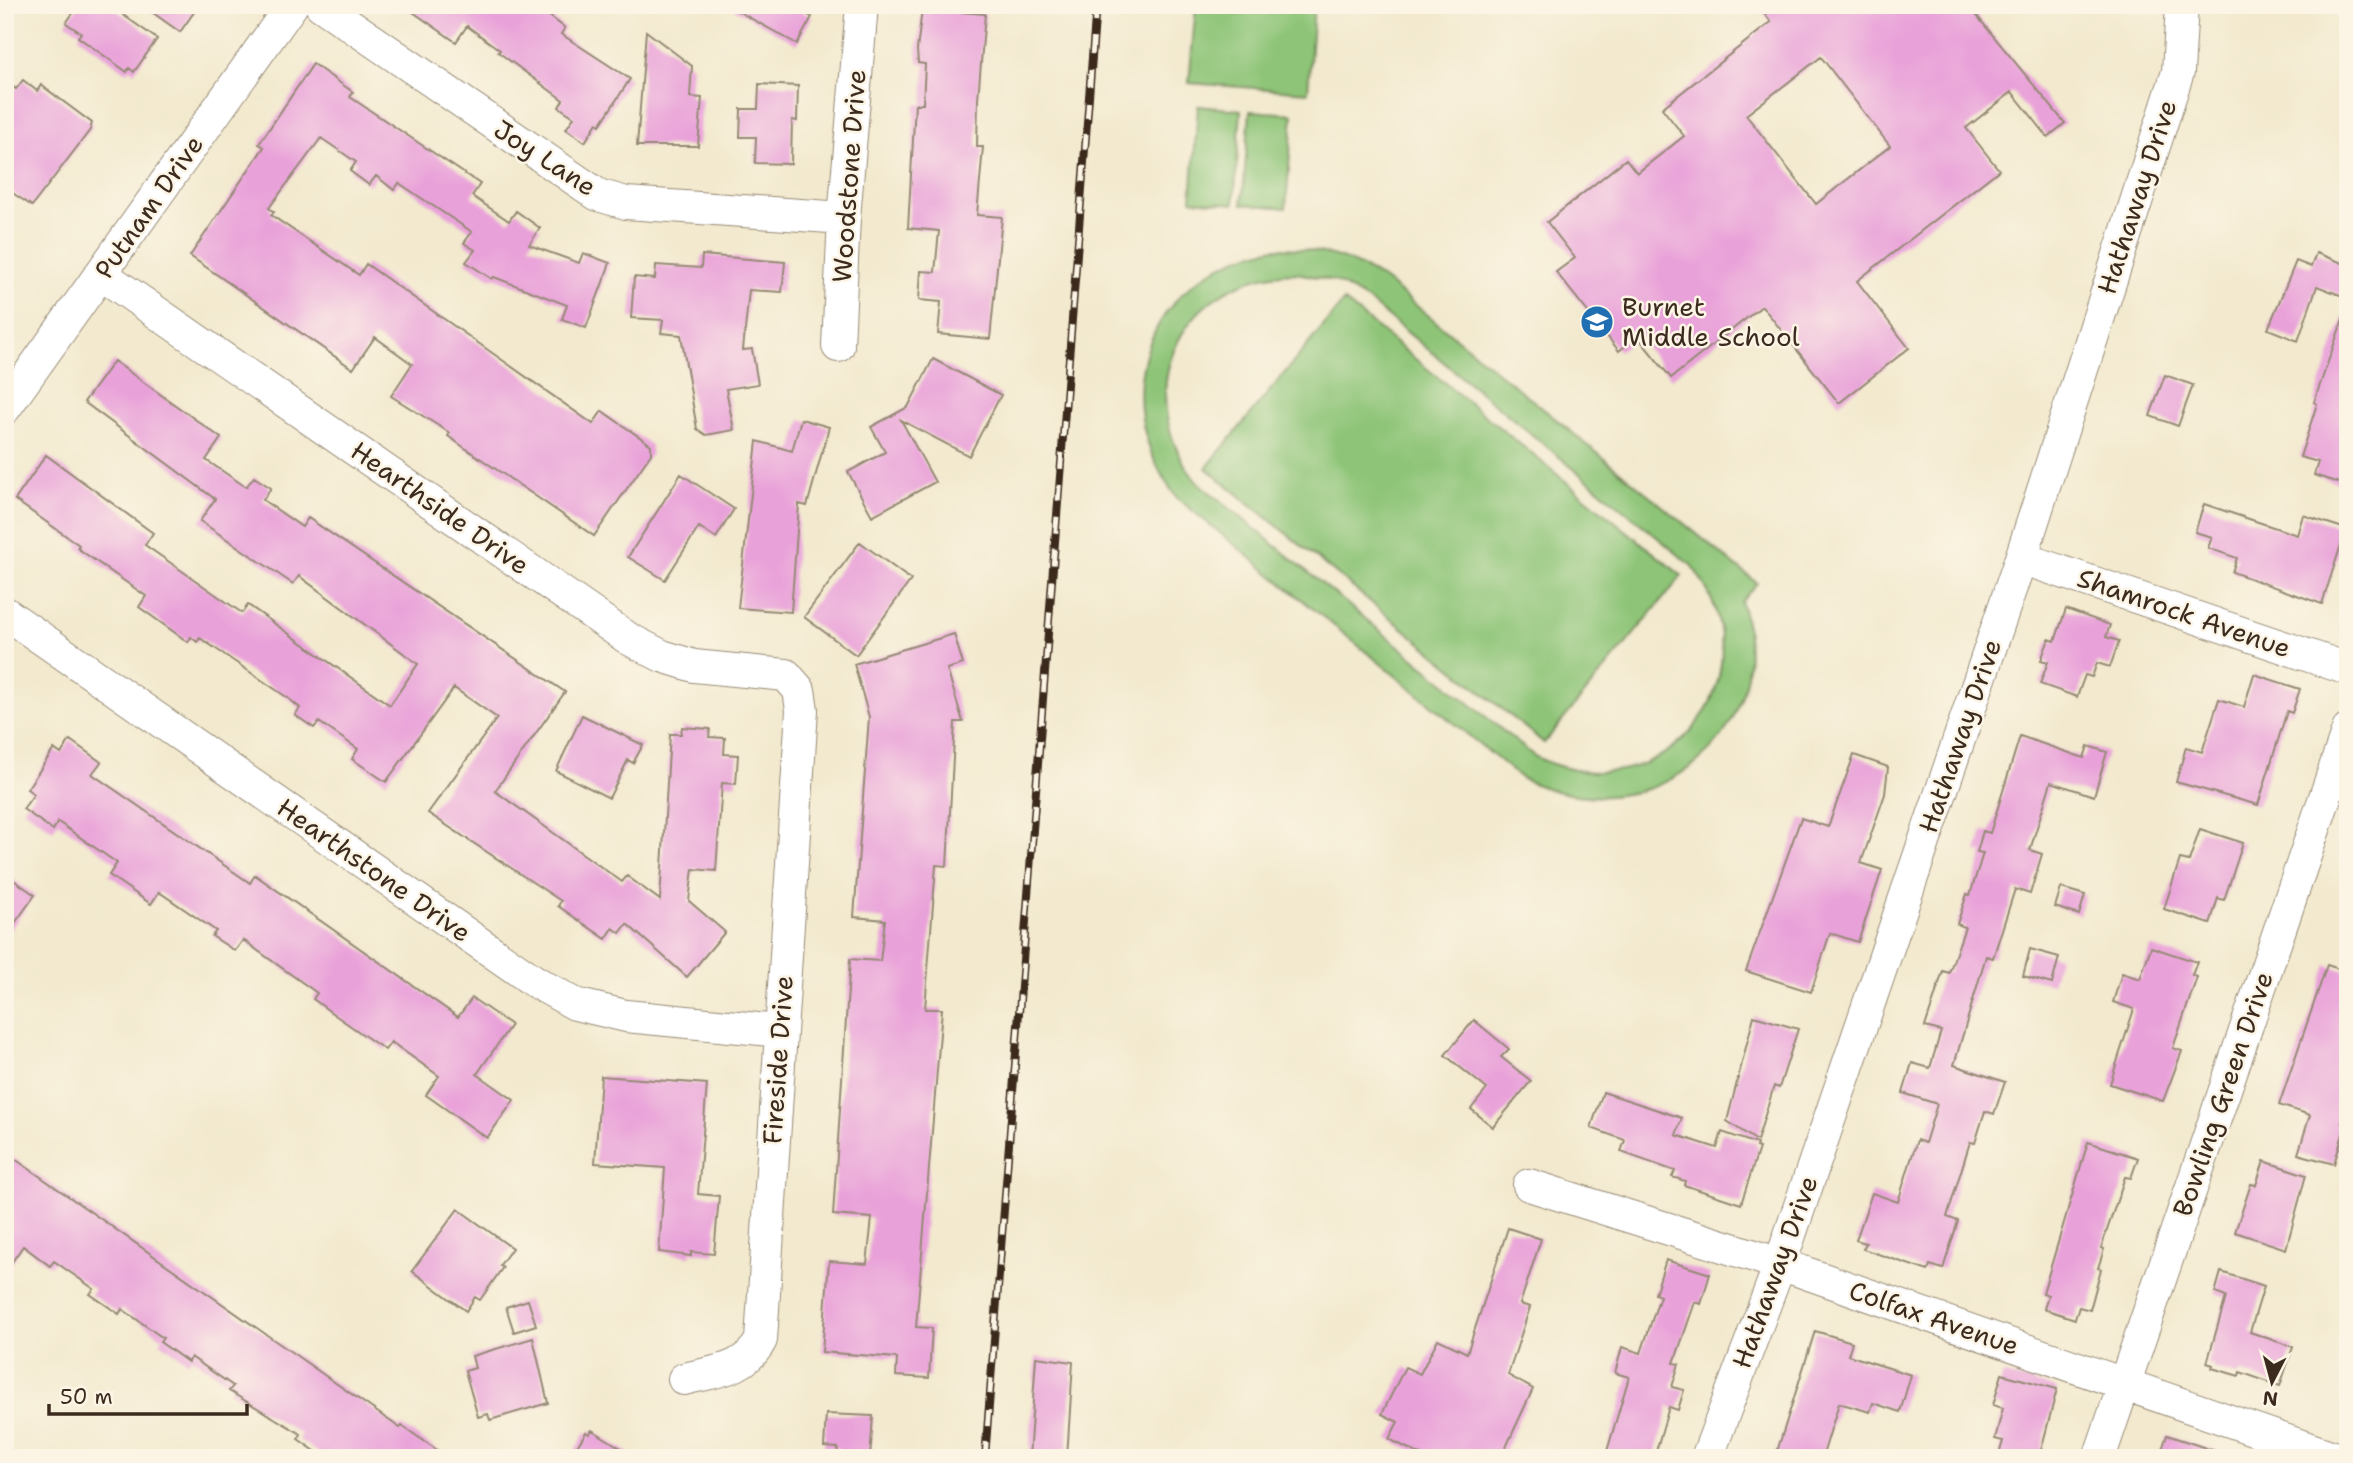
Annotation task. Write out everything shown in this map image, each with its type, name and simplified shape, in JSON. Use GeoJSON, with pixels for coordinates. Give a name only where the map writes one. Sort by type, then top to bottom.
{"type":"FeatureCollection","features":[{"type":"Feature","properties":{"kind":"street","name":"Putnam Drive"},"geometry":{"type":"LineString","coordinates":[[5,408],[292,5]]}},
{"type":"Feature","properties":{"kind":"street","name":"Joy Lane"},"geometry":{"type":"LineString","coordinates":[[321,5],[598,195],[626,203],[844,218]]}},
{"type":"Feature","properties":{"kind":"street","name":"Woodstone Drive"},"geometry":{"type":"LineString","coordinates":[[838,346],[844,218],[862,5]]}},
{"type":"Feature","properties":{"kind":"street","name":"Hathaway Drive"},"geometry":{"type":"LineString","coordinates":[[1707,1458],[1780,1265],[2021,558],[2178,72],[2182,5]]}},
{"type":"Feature","properties":{"kind":"street","name":"Hearthside Drive"},"geometry":{"type":"LineString","coordinates":[[101,274],[629,639],[662,656],[694,666],[786,676],[799,690]]}},
{"type":"Feature","properties":{"kind":"street","name":"Shamrock Avenue"},"geometry":{"type":"LineString","coordinates":[[2021,558],[2348,669]]}},
{"type":"Feature","properties":{"kind":"street","name":"Hearthstone Drive"},"geometry":{"type":"LineString","coordinates":[[5,613],[534,981],[575,1004],[626,1016],[780,1031]]}},
{"type":"Feature","properties":{"kind":"street","name":"Fireside Drive"},"geometry":{"type":"LineString","coordinates":[[684,1379],[741,1364],[753,1355],[761,1340],[802,710],[799,690]]}},
{"type":"Feature","properties":{"kind":"street","name":"Bowling Green Drive"},"geometry":{"type":"LineString","coordinates":[[2099,1458],[2348,730]]}},
{"type":"Feature","properties":{"kind":"street","name":"Colfax Avenue"},"geometry":{"type":"LineString","coordinates":[[1530,1185],[1780,1265],[2336,1458]]}},
{"type":"Feature","properties":{"kind":"green space"},"geometry":{"type":"Polygon","coordinates":[[[1196,5],[1314,5],[1308,92],[1189,83],[1196,5]]]}},
{"type":"Feature","properties":{"kind":"green space"},"geometry":{"type":"Polygon","coordinates":[[[1198,106],[1241,110],[1234,204],[1191,200],[1198,106]]]}},
{"type":"Feature","properties":{"kind":"green space"},"geometry":{"type":"Polygon","coordinates":[[[1250,111],[1293,114],[1286,208],[1242,204],[1250,111]]]}},
{"type":"Feature","properties":{"kind":"green space"},"geometry":{"type":"Polygon","coordinates":[[[1275,248],[1291,248],[1320,252],[1346,260],[1373,273],[1757,583],[1741,602],[1749,652],[1742,696],[1723,734],[1694,765],[1657,786],[1614,796],[1568,794],[1521,778],[1177,498],[1154,459],[1142,419],[1141,380],[1150,343],[1168,310],[1196,282],[1231,261],[1275,248]],[[1297,273],[1257,278],[1223,293],[1196,315],[1177,343],[1167,375],[1166,410],[1176,446],[1196,481],[1534,756],[1581,771],[1625,769],[1664,754],[1694,727],[1714,692],[1722,652],[1715,609],[1691,565],[1369,301],[1335,281],[1297,273]]]}},
{"type":"Feature","properties":{"kind":"green space"},"geometry":{"type":"Polygon","coordinates":[[[1344,301],[1682,576],[1544,743],[1206,468],[1344,301]]]}},
{"type":"Feature","properties":{"kind":"building"},"geometry":{"type":"Polygon","coordinates":[[[79,5],[109,5],[157,39],[134,72],[129,68],[127,72],[78,37],[81,33],[66,23],[79,5]]]}},
{"type":"Feature","properties":{"kind":"building"},"geometry":{"type":"Polygon","coordinates":[[[142,5],[199,5],[180,32],[142,5]]]}},
{"type":"Feature","properties":{"kind":"building"},"geometry":{"type":"Polygon","coordinates":[[[403,5],[535,5],[565,28],[561,34],[630,79],[600,125],[597,123],[585,142],[566,129],[574,117],[559,107],[563,100],[498,52],[500,50],[467,26],[456,42],[403,5]]]}},
{"type":"Feature","properties":{"kind":"building"},"geometry":{"type":"Polygon","coordinates":[[[727,5],[790,5],[812,17],[797,44],[727,5]]]}},
{"type":"Feature","properties":{"kind":"building"},"geometry":{"type":"Polygon","coordinates":[[[1758,5],[1968,5],[2065,123],[2048,137],[2012,92],[1966,128],[1999,170],[1857,281],[1909,348],[1839,403],[1762,306],[1671,378],[1637,336],[1619,351],[1556,272],[1575,258],[1547,222],[1626,159],[1637,173],[1684,136],[1662,108],[1771,22],[1758,5]],[[1821,57],[1746,115],[1816,204],[1890,146],[1821,57]]]}},
{"type":"Feature","properties":{"kind":"building"},"geometry":{"type":"Polygon","coordinates":[[[922,9],[985,14],[978,99],[977,147],[983,147],[977,215],[1002,217],[990,339],[938,334],[941,302],[919,300],[921,271],[935,272],[939,231],[908,228],[915,104],[923,104],[925,64],[918,63],[917,50],[922,9]]]}},
{"type":"Feature","properties":{"kind":"building"},"geometry":{"type":"Polygon","coordinates":[[[646,31],[692,66],[690,97],[702,98],[698,146],[637,146],[646,31]]]}},
{"type":"Feature","properties":{"kind":"building"},"geometry":{"type":"Polygon","coordinates":[[[313,64],[353,92],[350,97],[480,184],[472,196],[509,221],[516,211],[540,228],[529,245],[579,263],[583,253],[610,263],[586,328],[562,319],[567,305],[494,277],[492,279],[466,262],[475,250],[464,243],[472,232],[399,183],[394,190],[376,176],[369,185],[350,171],[356,162],[321,138],[269,208],[274,212],[271,215],[359,275],[366,264],[593,424],[602,411],[651,445],[651,454],[594,536],[448,436],[450,433],[391,396],[412,364],[375,337],[353,369],[190,256],[264,147],[259,144],[313,64]]]}},
{"type":"Feature","properties":{"kind":"building"},"geometry":{"type":"Polygon","coordinates":[[[23,80],[37,91],[41,85],[92,123],[90,130],[32,206],[5,188],[5,81],[16,89],[23,80]]]}},
{"type":"Feature","properties":{"kind":"building"},"geometry":{"type":"Polygon","coordinates":[[[759,84],[798,86],[797,121],[792,120],[791,164],[755,163],[756,137],[740,137],[741,109],[758,109],[759,84]]]}},
{"type":"Feature","properties":{"kind":"building"},"geometry":{"type":"Polygon","coordinates":[[[2316,253],[2348,265],[2348,298],[2317,286],[2298,341],[2268,329],[2296,261],[2311,267],[2316,253]]]}},
{"type":"Feature","properties":{"kind":"building"},"geometry":{"type":"Polygon","coordinates":[[[702,255],[785,262],[782,292],[749,290],[743,350],[752,349],[758,384],[726,389],[734,430],[706,435],[697,429],[681,335],[661,333],[663,320],[631,318],[634,277],[655,279],[656,265],[701,268],[702,255]]]}},
{"type":"Feature","properties":{"kind":"building"},"geometry":{"type":"Polygon","coordinates":[[[2344,316],[2348,316],[2348,486],[2314,475],[2318,462],[2300,457],[2317,404],[2314,402],[2344,316]]]}},
{"type":"Feature","properties":{"kind":"building"},"geometry":{"type":"Polygon","coordinates":[[[933,359],[1001,395],[969,456],[901,420],[935,482],[872,516],[848,472],[885,452],[871,427],[908,407],[933,359]]]}},
{"type":"Feature","properties":{"kind":"building"},"geometry":{"type":"Polygon","coordinates":[[[114,361],[221,438],[206,460],[246,487],[254,477],[271,488],[263,500],[302,527],[308,518],[565,692],[495,791],[622,882],[627,876],[660,900],[670,734],[681,734],[682,727],[710,729],[709,737],[725,738],[724,754],[738,755],[736,784],[722,783],[716,871],[693,869],[689,901],[725,932],[687,977],[627,924],[620,933],[613,928],[606,939],[558,906],[561,901],[428,813],[497,718],[454,688],[386,782],[352,759],[358,749],[319,722],[314,728],[295,715],[300,708],[288,698],[200,638],[197,642],[191,637],[188,642],[139,607],[146,596],[15,500],[46,455],[153,533],[145,545],[242,613],[248,605],[390,705],[418,664],[299,576],[293,584],[200,521],[215,499],[84,402],[114,361]]]}},
{"type":"Feature","properties":{"kind":"building"},"geometry":{"type":"Polygon","coordinates":[[[2165,375],[2193,385],[2178,426],[2150,416],[2165,375]]]}},
{"type":"Feature","properties":{"kind":"building"},"geometry":{"type":"Polygon","coordinates":[[[801,419],[829,427],[807,506],[799,504],[791,612],[738,608],[757,441],[792,451],[801,419]]]}},
{"type":"Feature","properties":{"kind":"building"},"geometry":{"type":"Polygon","coordinates":[[[681,474],[734,509],[716,538],[699,527],[665,580],[628,557],[681,474]]]}},
{"type":"Feature","properties":{"kind":"building"},"geometry":{"type":"Polygon","coordinates":[[[2204,504],[2297,535],[2303,515],[2346,529],[2322,604],[2232,572],[2237,558],[2208,548],[2212,537],[2195,532],[2204,504]]]}},
{"type":"Feature","properties":{"kind":"building"},"geometry":{"type":"Polygon","coordinates":[[[860,542],[911,580],[856,655],[804,617],[860,542]]]}},
{"type":"Feature","properties":{"kind":"building"},"geometry":{"type":"Polygon","coordinates":[[[2066,609],[2110,625],[2106,637],[2119,641],[2110,667],[2097,663],[2092,677],[2085,675],[2077,697],[2040,684],[2048,662],[2041,660],[2049,639],[2055,641],[2066,609]]]}},
{"type":"Feature","properties":{"kind":"building"},"geometry":{"type":"Polygon","coordinates":[[[954,634],[963,664],[947,669],[963,722],[955,722],[947,866],[936,865],[925,1009],[942,1009],[916,1327],[932,1328],[929,1378],[896,1376],[897,1358],[822,1352],[829,1261],[867,1264],[872,1218],[833,1215],[850,959],[880,961],[885,920],[854,917],[869,717],[854,664],[954,634]]]}},
{"type":"Feature","properties":{"kind":"building"},"geometry":{"type":"Polygon","coordinates":[[[2254,674],[2300,689],[2292,713],[2287,711],[2258,805],[2176,782],[2186,747],[2202,752],[2219,699],[2244,707],[2254,674]]]}},
{"type":"Feature","properties":{"kind":"building"},"geometry":{"type":"Polygon","coordinates":[[[582,715],[643,745],[633,763],[628,760],[609,798],[556,771],[582,715]]]}},
{"type":"Feature","properties":{"kind":"building"},"geometry":{"type":"Polygon","coordinates":[[[2020,736],[2084,758],[2088,746],[2107,752],[2094,796],[2051,782],[2030,850],[2042,854],[2030,894],[2015,889],[1993,958],[1986,956],[1954,1065],[2005,1082],[1994,1114],[1985,1111],[1975,1143],[1970,1142],[1947,1217],[1958,1221],[1943,1269],[1930,1265],[1928,1271],[1863,1249],[1866,1243],[1856,1240],[1872,1193],[1898,1202],[1917,1140],[1925,1143],[1937,1104],[1903,1093],[1912,1063],[1930,1068],[1941,1031],[1925,1027],[1943,971],[1949,973],[1965,927],[1957,924],[1967,894],[1970,895],[1983,853],[1977,852],[1983,831],[1990,833],[2020,736]]]}},
{"type":"Feature","properties":{"kind":"building"},"geometry":{"type":"Polygon","coordinates":[[[70,740],[101,762],[92,774],[250,883],[255,875],[458,1017],[472,998],[511,1025],[477,1074],[514,1100],[487,1138],[426,1095],[439,1076],[391,1042],[385,1050],[313,999],[317,993],[243,940],[235,951],[212,936],[216,931],[159,892],[151,904],[109,875],[117,863],[58,822],[53,830],[23,809],[34,794],[27,789],[54,749],[61,754],[70,740]]]}},
{"type":"Feature","properties":{"kind":"building"},"geometry":{"type":"Polygon","coordinates":[[[1854,755],[1888,767],[1885,794],[1861,863],[1882,870],[1858,942],[1830,933],[1811,992],[1746,971],[1801,818],[1828,827],[1854,755]]]}},
{"type":"Feature","properties":{"kind":"building"},"geometry":{"type":"Polygon","coordinates":[[[2200,829],[2243,843],[2224,900],[2218,898],[2210,924],[2164,909],[2180,859],[2189,861],[2200,829]]]}},
{"type":"Feature","properties":{"kind":"building"},"geometry":{"type":"Polygon","coordinates":[[[5,874],[35,895],[5,937],[5,874]]]}},
{"type":"Feature","properties":{"kind":"building"},"geometry":{"type":"Polygon","coordinates":[[[2061,888],[2085,895],[2079,915],[2055,907],[2061,888]]]}},
{"type":"Feature","properties":{"kind":"building"},"geometry":{"type":"Polygon","coordinates":[[[2151,947],[2197,962],[2192,975],[2197,977],[2173,1048],[2182,1051],[2163,1101],[2110,1084],[2134,1009],[2113,1002],[2122,973],[2140,979],[2151,947]]]}},
{"type":"Feature","properties":{"kind":"building"},"geometry":{"type":"Polygon","coordinates":[[[2030,949],[2059,957],[2052,984],[2023,976],[2030,949]]]}},
{"type":"Feature","properties":{"kind":"building"},"geometry":{"type":"Polygon","coordinates":[[[2327,965],[2348,972],[2348,1105],[2342,1123],[2346,1124],[2334,1164],[2298,1154],[2310,1115],[2279,1105],[2327,965]]]}},
{"type":"Feature","properties":{"kind":"building"},"geometry":{"type":"Polygon","coordinates":[[[1754,1016],[1798,1029],[1779,1088],[1774,1086],[1757,1141],[1727,1121],[1754,1016]]]}},
{"type":"Feature","properties":{"kind":"building"},"geometry":{"type":"Polygon","coordinates":[[[1474,1020],[1509,1049],[1501,1057],[1531,1081],[1493,1127],[1471,1109],[1487,1089],[1445,1055],[1474,1020]]]}},
{"type":"Feature","properties":{"kind":"building"},"geometry":{"type":"Polygon","coordinates":[[[601,1076],[707,1084],[698,1194],[719,1196],[714,1254],[691,1252],[691,1256],[659,1252],[665,1168],[595,1163],[601,1076]]]}},
{"type":"Feature","properties":{"kind":"building"},"geometry":{"type":"Polygon","coordinates":[[[1603,1092],[1682,1118],[1676,1135],[1717,1148],[1722,1132],[1757,1144],[1756,1147],[1759,1148],[1741,1204],[1684,1185],[1685,1181],[1672,1177],[1675,1171],[1621,1152],[1625,1140],[1591,1128],[1603,1092]]]}},
{"type":"Feature","properties":{"kind":"building"},"geometry":{"type":"Polygon","coordinates":[[[2088,1142],[2138,1158],[2131,1178],[2125,1177],[2101,1248],[2104,1249],[2098,1268],[2101,1269],[2090,1310],[2079,1307],[2075,1319],[2044,1309],[2048,1295],[2043,1293],[2088,1142]]]}},
{"type":"Feature","properties":{"kind":"building"},"geometry":{"type":"Polygon","coordinates":[[[5,1152],[400,1428],[402,1426],[449,1458],[325,1458],[298,1439],[301,1434],[229,1391],[233,1386],[191,1357],[188,1362],[160,1342],[163,1338],[122,1309],[119,1314],[90,1294],[94,1289],[54,1261],[50,1266],[23,1246],[5,1272],[5,1152]]]}},
{"type":"Feature","properties":{"kind":"building"},"geometry":{"type":"Polygon","coordinates":[[[2264,1161],[2306,1175],[2286,1249],[2235,1232],[2251,1184],[2256,1185],[2264,1161]]]}},
{"type":"Feature","properties":{"kind":"building"},"geometry":{"type":"Polygon","coordinates":[[[458,1209],[512,1248],[500,1265],[503,1267],[480,1300],[475,1297],[466,1311],[412,1271],[458,1209]]]}},
{"type":"Feature","properties":{"kind":"building"},"geometry":{"type":"Polygon","coordinates":[[[1508,1228],[1541,1239],[1520,1304],[1530,1307],[1508,1375],[1533,1389],[1501,1458],[1427,1458],[1389,1439],[1398,1422],[1382,1414],[1405,1367],[1420,1374],[1438,1339],[1467,1353],[1508,1228]]]}},
{"type":"Feature","properties":{"kind":"building"},"geometry":{"type":"Polygon","coordinates":[[[1666,1260],[1710,1274],[1701,1304],[1695,1302],[1674,1363],[1679,1364],[1672,1387],[1684,1390],[1678,1410],[1669,1407],[1654,1458],[1605,1458],[1629,1377],[1615,1373],[1622,1347],[1641,1353],[1660,1296],[1655,1294],[1666,1260]]]}},
{"type":"Feature","properties":{"kind":"building"},"geometry":{"type":"Polygon","coordinates":[[[2221,1272],[2264,1286],[2250,1332],[2293,1347],[2280,1386],[2240,1372],[2239,1376],[2212,1368],[2213,1365],[2207,1363],[2226,1297],[2215,1293],[2221,1272]]]}},
{"type":"Feature","properties":{"kind":"building"},"geometry":{"type":"Polygon","coordinates":[[[528,1300],[536,1325],[514,1332],[506,1307],[528,1300]]]}},
{"type":"Feature","properties":{"kind":"building"},"geometry":{"type":"Polygon","coordinates":[[[1815,1331],[1852,1342],[1848,1355],[1911,1375],[1900,1412],[1873,1403],[1870,1412],[1839,1403],[1822,1458],[1775,1458],[1815,1331]]]}},
{"type":"Feature","properties":{"kind":"building"},"geometry":{"type":"Polygon","coordinates":[[[533,1338],[548,1403],[490,1420],[488,1414],[478,1417],[465,1371],[475,1368],[472,1356],[533,1338]]]}},
{"type":"Feature","properties":{"kind":"building"},"geometry":{"type":"Polygon","coordinates":[[[1036,1357],[1073,1362],[1067,1458],[1029,1458],[1036,1357]]]}},
{"type":"Feature","properties":{"kind":"building"},"geometry":{"type":"Polygon","coordinates":[[[2002,1374],[2057,1389],[2039,1458],[1998,1458],[2003,1441],[1995,1439],[2003,1408],[1993,1405],[2002,1374]]]}},
{"type":"Feature","properties":{"kind":"building"},"geometry":{"type":"Polygon","coordinates":[[[826,1414],[873,1416],[870,1458],[837,1458],[838,1448],[824,1447],[826,1414]]]}},
{"type":"Feature","properties":{"kind":"building"},"geometry":{"type":"Polygon","coordinates":[[[592,1430],[637,1458],[570,1458],[586,1432],[589,1434],[592,1430]]]}},
{"type":"Feature","properties":{"kind":"building"},"geometry":{"type":"Polygon","coordinates":[[[2167,1435],[2224,1454],[2224,1458],[2159,1458],[2167,1435]]]}},
{"type":"Feature","properties":{"kind":"railway"},"geometry":{"type":"LineString","coordinates":[[985,1458],[1096,5]]}},
{"type":"Feature","properties":{"kind":"place","name":"Burnet Middle School"},"geometry":{"type":"Point","coordinates":[1597,322]}}]}
